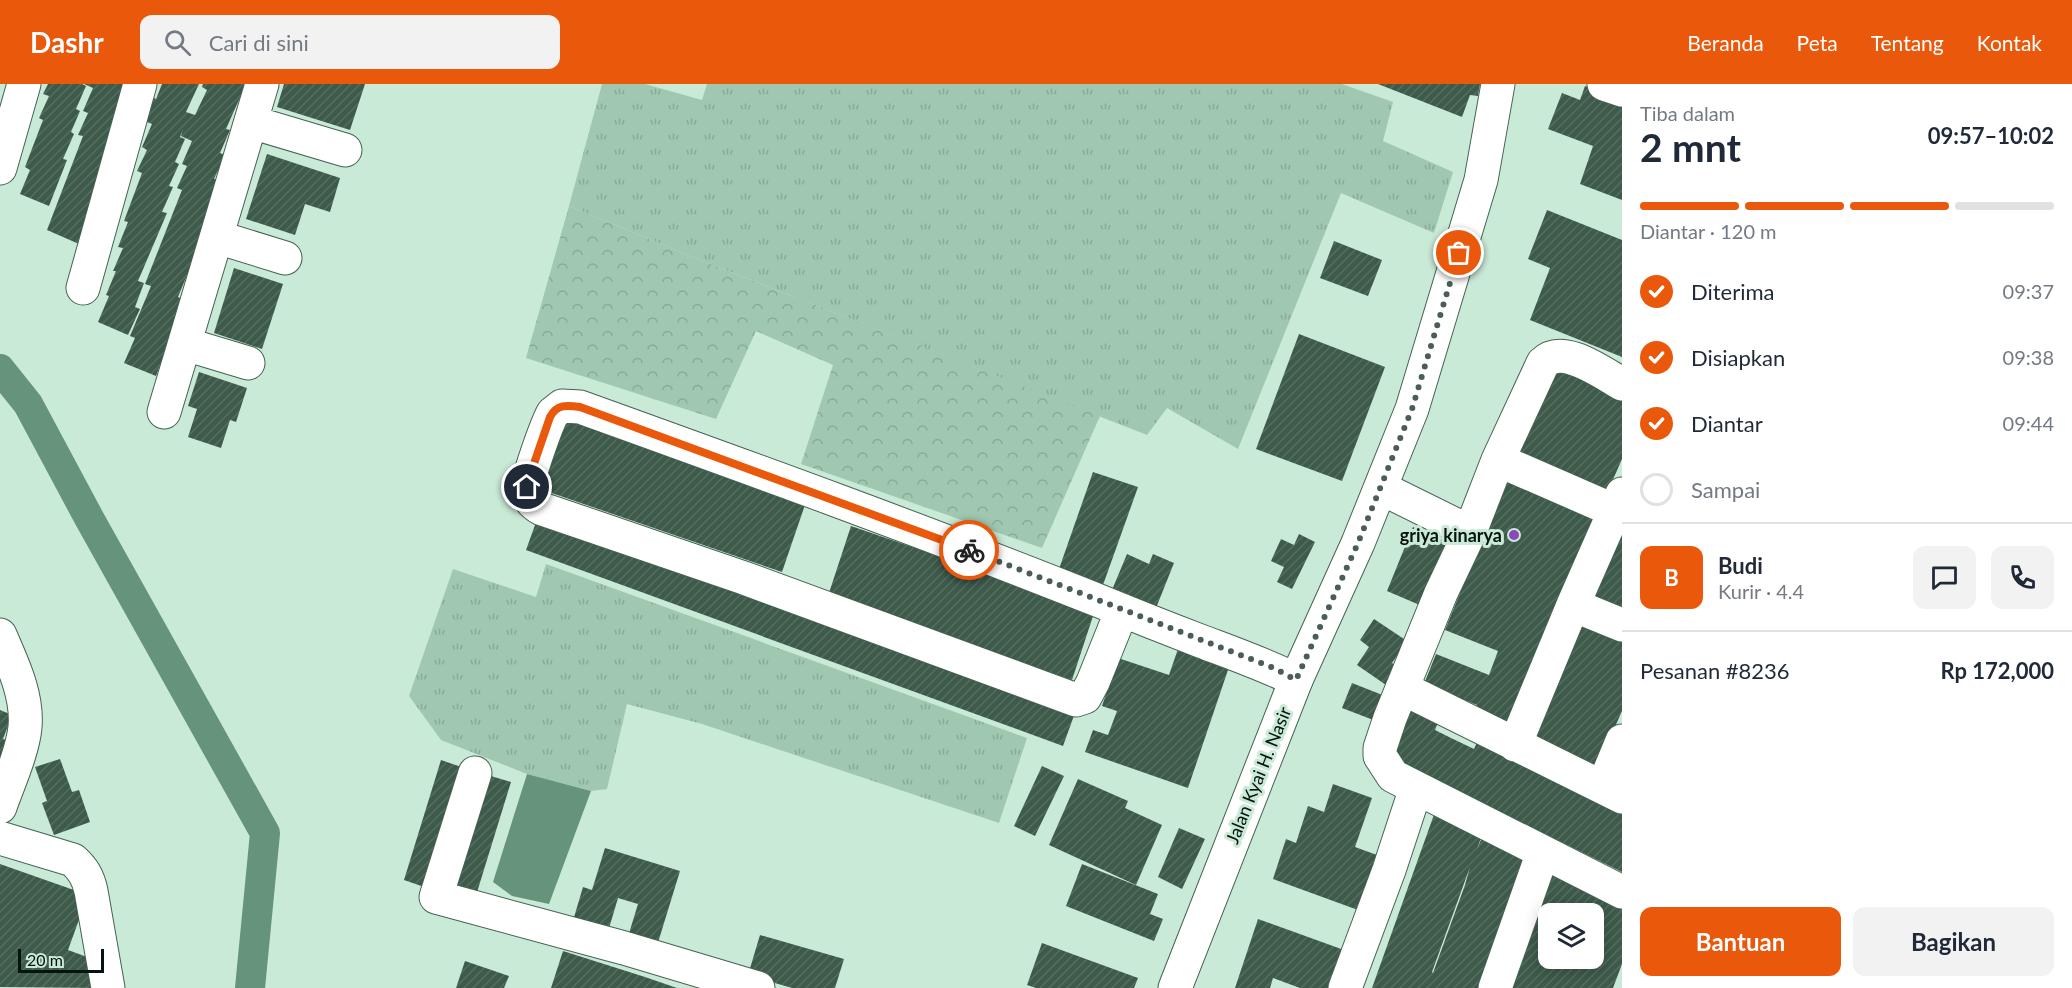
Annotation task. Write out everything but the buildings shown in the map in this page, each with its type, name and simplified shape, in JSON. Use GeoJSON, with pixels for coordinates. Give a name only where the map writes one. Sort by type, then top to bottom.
{"type":"FeatureCollection","features":[{"type":"Feature","properties":{"kind":"street"},"geometry":{"type":"LineString","coordinates":[[0,168],[24,84]]}},
{"type":"Feature","properties":{"kind":"street"},"geometry":{"type":"LineString","coordinates":[[82,288],[140,84]]}},
{"type":"Feature","properties":{"kind":"street"},"geometry":{"type":"LineString","coordinates":[[164,412],[262,84]]}},
{"type":"Feature","properties":{"kind":"street","name":"Jalan Kyai H. Nasir"},"geometry":{"type":"LineString","coordinates":[[1174,988],[1296,680],[1358,543],[1401,498],[1412,409],[1481,180],[1498,84]]}},
{"type":"Feature","properties":{"kind":"street"},"geometry":{"type":"LineString","coordinates":[[1604,84],[1622,90]]}},
{"type":"Feature","properties":{"kind":"street"},"geometry":{"type":"LineString","coordinates":[[251,122],[345,150]]}},
{"type":"Feature","properties":{"kind":"street"},"geometry":{"type":"LineString","coordinates":[[217,237],[285,258]]}},
{"type":"Feature","properties":{"kind":"street"},"geometry":{"type":"LineString","coordinates":[[185,344],[248,363]]}},
{"type":"Feature","properties":{"kind":"street"},"geometry":{"type":"LineString","coordinates":[[1622,384],[1572,358],[1562,356],[1548,358],[1538,372],[1498,460],[1470,532],[1441,593],[1380,748],[1380,756],[1393,776],[1622,892]]}},
{"type":"Feature","properties":{"kind":"street"},"geometry":{"type":"LineString","coordinates":[[1122,610],[1093,682],[1084,697],[1077,700],[744,578],[542,509],[530,500],[528,481],[553,413],[562,406],[580,407],[863,510],[1274,668],[1296,680]]}},
{"type":"Feature","properties":{"kind":"street"},"geometry":{"type":"LineString","coordinates":[[1498,460],[1620,507],[1572,605],[1515,745]]}},
{"type":"Feature","properties":{"kind":"street"},"geometry":{"type":"LineString","coordinates":[[1401,498],[1470,532]]}},
{"type":"Feature","properties":{"kind":"street"},"geometry":{"type":"LineString","coordinates":[[1572,605],[1622,625]]}},
{"type":"Feature","properties":{"kind":"street"},"geometry":{"type":"LineString","coordinates":[[0,634],[16,672],[25,710],[25,728],[0,807]]}},
{"type":"Feature","properties":{"kind":"street"},"geometry":{"type":"LineString","coordinates":[[1402,688],[1612,792],[1622,741]]}},
{"type":"Feature","properties":{"kind":"street"},"geometry":{"type":"LineString","coordinates":[[475,773],[436,897],[741,985]]}},
{"type":"Feature","properties":{"kind":"street"},"geometry":{"type":"LineString","coordinates":[[1345,988],[1389,870],[1416,788]]}},
{"type":"Feature","properties":{"kind":"street"},"geometry":{"type":"LineString","coordinates":[[0,838],[73,860],[82,868],[90,885],[108,988]]}},
{"type":"Feature","properties":{"kind":"street"},"geometry":{"type":"LineString","coordinates":[[1495,988],[1543,852]]}},
{"type":"Feature","properties":{"kind":"green space"},"geometry":{"type":"Polygon","coordinates":[[[602,84],[645,84],[702,100],[707,84],[1342,84],[1393,102],[1383,141],[1453,172],[1434,233],[1341,193],[1238,449],[1167,408],[1147,435],[700,260],[569,206],[602,84]]]}},
{"type":"Feature","properties":{"kind":"green space"},"geometry":{"type":"Polygon","coordinates":[[[569,206],[700,260],[1100,416],[1042,548],[801,464],[833,365],[756,331],[716,419],[526,358],[569,206]]]}},
{"type":"Feature","properties":{"kind":"green space"},"geometry":{"type":"Polygon","coordinates":[[[546,564],[1027,738],[999,823],[702,724],[627,704],[607,789],[591,791],[527,774],[441,740],[409,696],[453,569],[536,597],[546,564]]]}},
{"type":"Feature","properties":{"kind":"shaded area"},"geometry":{"type":"Polygon","coordinates":[[[527,774],[591,791],[549,904],[512,896],[493,882],[527,774]]]}},
{"type":"Feature","properties":{"kind":"waterway"},"geometry":{"type":"LineString","coordinates":[[0,369],[28,404],[265,833],[250,988]]}},
{"type":"Feature","properties":{"kind":"way so far"},"geometry":{"type":"LineString","coordinates":[[969,550],[1274,668],[1296,680],[1358,543],[1412,409],[1459,253]]}},
{"type":"Feature","properties":{"kind":"place","name":"griya kinarya"},"geometry":{"type":"Point","coordinates":[1514,535]}},
{"type":"Feature","properties":{"kind":"route"},"geometry":{"type":"LineString","coordinates":[[527,487],[550,417],[556,409],[569,405],[580,407],[969,550]]}}]}
